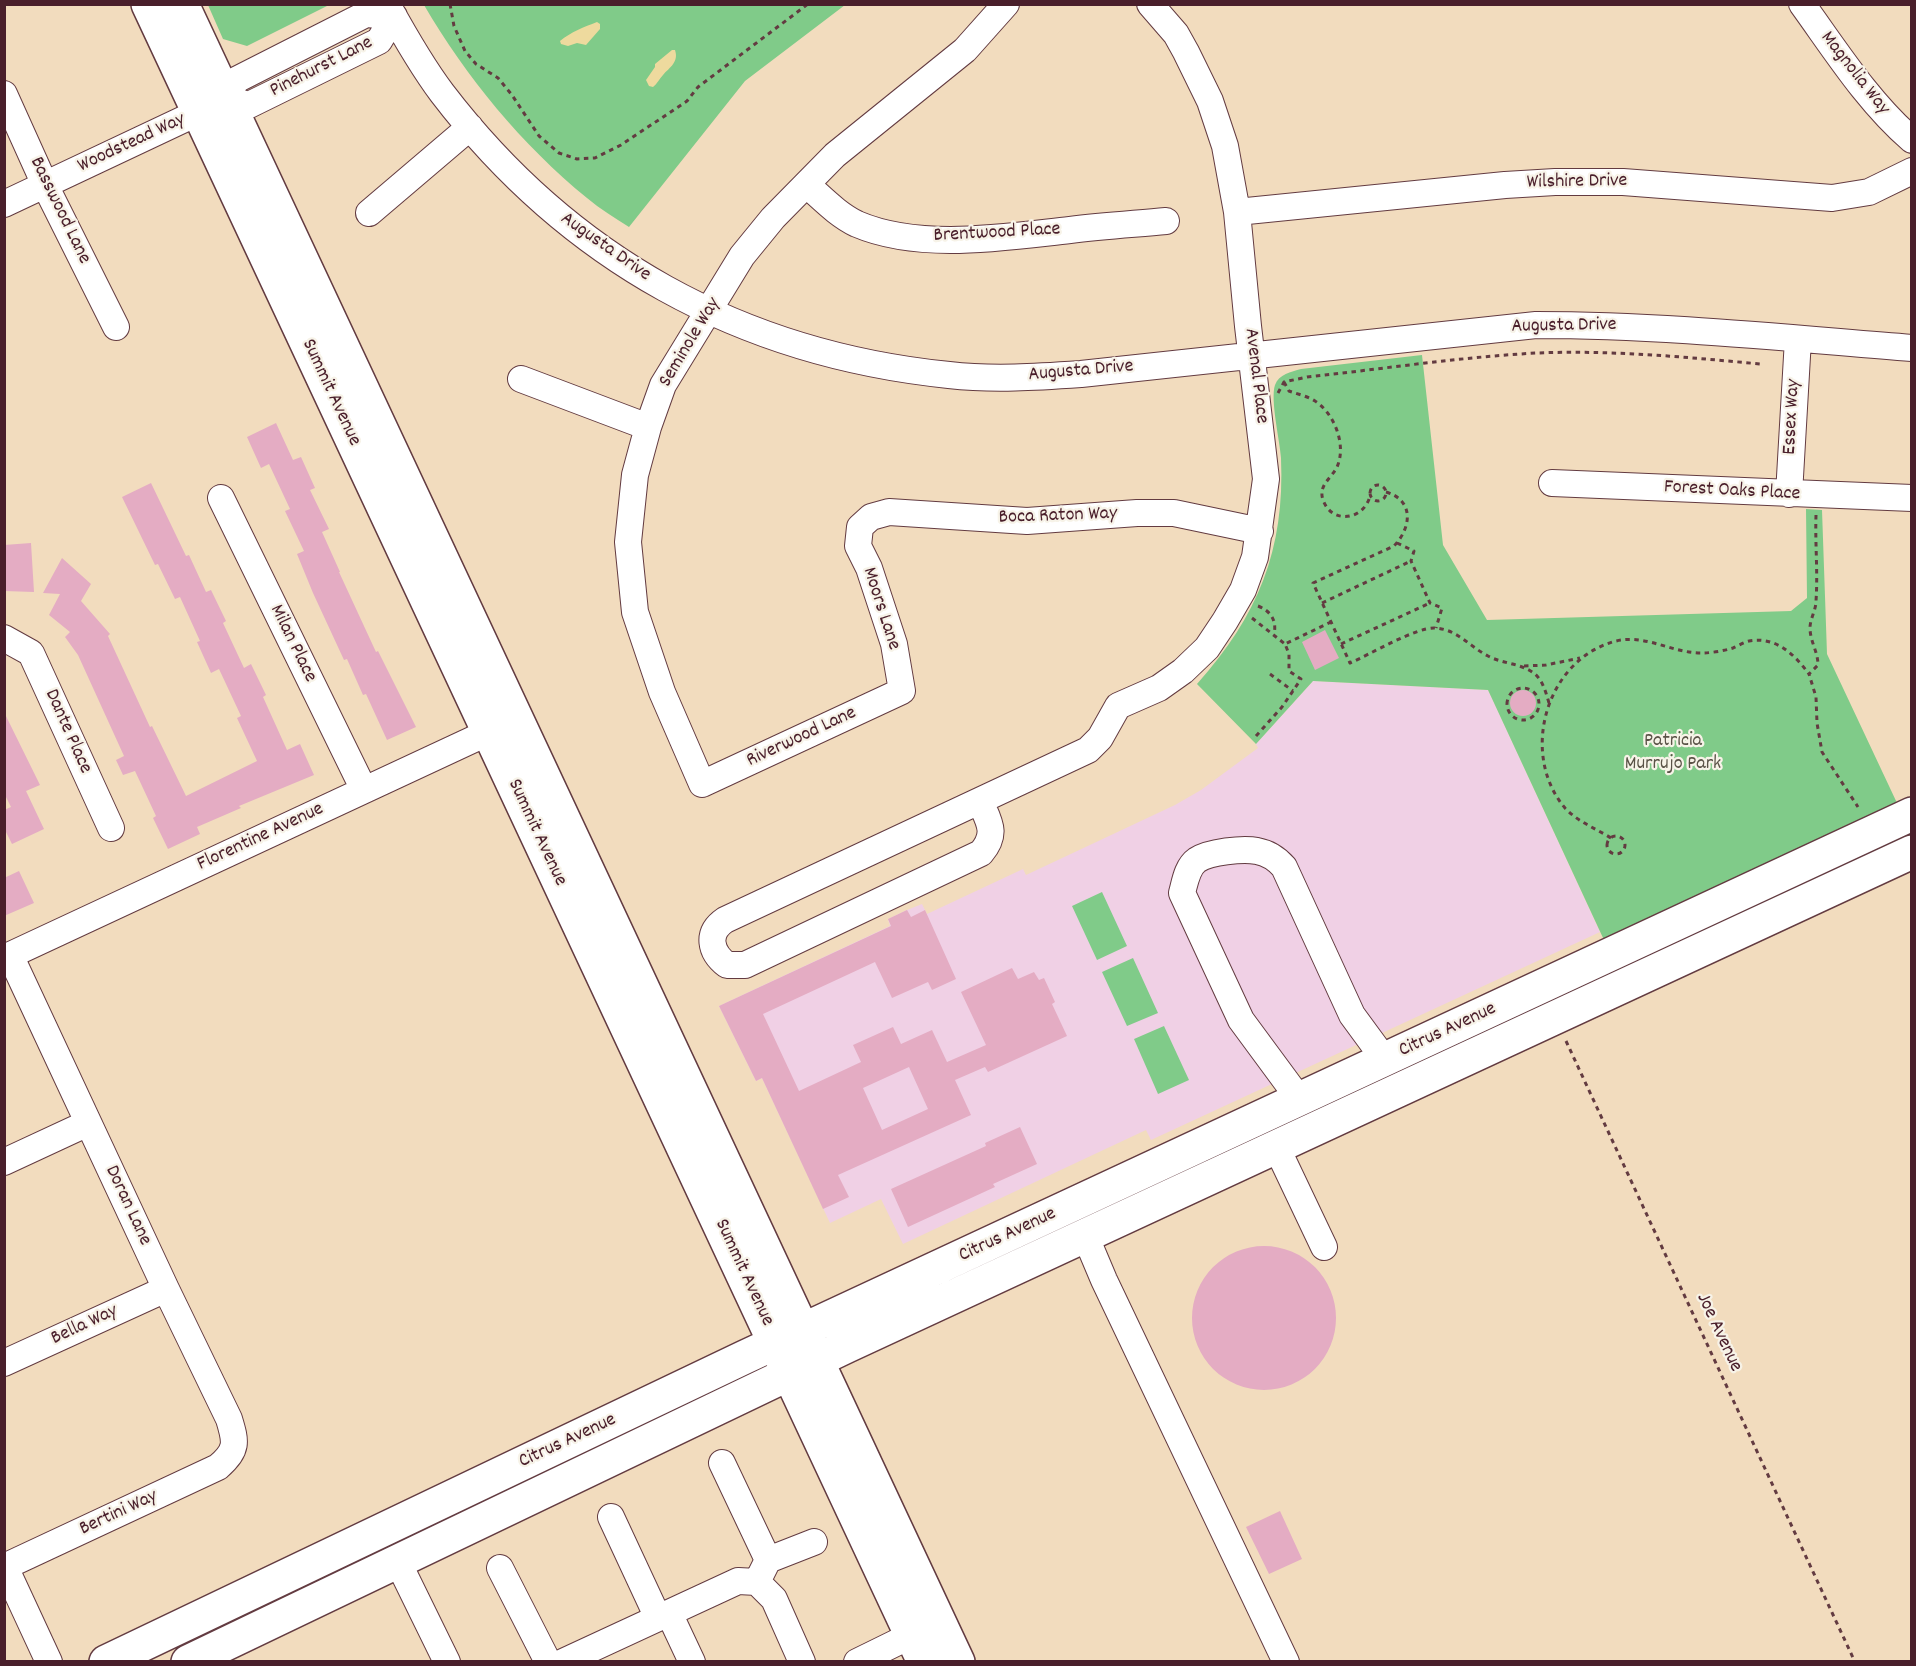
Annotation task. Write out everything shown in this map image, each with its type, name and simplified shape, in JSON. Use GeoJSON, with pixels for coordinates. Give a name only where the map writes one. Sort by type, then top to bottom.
{"type":"FeatureCollection","features":[{"type":"Feature","properties":{"kind":"main road","name":"Summit Avenue"},"geometry":{"type":"LineString","coordinates":[[148,4],[213,106],[790,1337],[958,1662]]}},
{"type":"Feature","properties":{"kind":"main road","name":"Summit Avenue"},"geometry":{"type":"LineString","coordinates":[[182,4],[213,106]]}},
{"type":"Feature","properties":{"kind":"main road","name":"Citrus Avenue"},"geometry":{"type":"LineString","coordinates":[[106,1662],[790,1337],[1911,814]]}},
{"type":"Feature","properties":{"kind":"main road","name":"Citrus Avenue"},"geometry":{"type":"LineString","coordinates":[[188,1662],[805,1367],[1911,852]]}},
{"type":"Feature","properties":{"kind":"main road","name":"Summit Avenue"},"geometry":{"type":"LineString","coordinates":[[805,1367],[921,1655]]}},
{"type":"Feature","properties":{"kind":"street","name":"Seminole Way"},"geometry":{"type":"LineString","coordinates":[[702,784],[662,692],[635,612],[628,542],[635,475],[648,427],[663,385],[742,256],[773,218],[835,155],[965,50],[1006,4]]}},
{"type":"Feature","properties":{"kind":"street","name":"Avenal Place"},"geometry":{"type":"LineString","coordinates":[[980,801],[1088,750],[1100,738],[1118,706],[1160,688],[1183,671],[1207,648],[1243,590],[1255,557],[1266,479],[1237,212],[1225,146],[1209,101],[1176,34],[1150,4]]}},
{"type":"Feature","properties":{"kind":"street","name":"Magnolia Way"},"geometry":{"type":"LineString","coordinates":[[1802,4],[1869,96],[1911,141]]}},
{"type":"Feature","properties":{"kind":"street","name":"Pinehurst Lane"},"geometry":{"type":"LineString","coordinates":[[213,106],[236,80],[363,16],[390,10]]}},
{"type":"Feature","properties":{"kind":"street","name":"Augusta Drive"},"geometry":{"type":"LineString","coordinates":[[390,10],[420,62],[470,127],[506,168],[547,207],[592,243],[645,278],[760,332],[835,356],[888,368],[952,376],[1014,378],[1081,374],[1536,325],[1602,325],[1911,348]]}},
{"type":"Feature","properties":{"kind":"street","name":"Basswood Lane"},"geometry":{"type":"LineString","coordinates":[[4,93],[45,185],[116,327]]}},
{"type":"Feature","properties":{"kind":"street","name":"Woodstead Way"},"geometry":{"type":"LineString","coordinates":[[4,204],[213,106]]}},
{"type":"Feature","properties":{"kind":"street"},"geometry":{"type":"LineString","coordinates":[[369,213],[470,127]]}},
{"type":"Feature","properties":{"kind":"street","name":"Wilshire Drive"},"geometry":{"type":"LineString","coordinates":[[1237,212],[1504,185],[1555,182],[1623,182],[1832,198],[1869,192],[1911,171]]}},
{"type":"Feature","properties":{"kind":"street","name":"Brentwood Place"},"geometry":{"type":"LineString","coordinates":[[807,185],[832,208],[858,224],[932,240],[958,241],[1166,221]]}},
{"type":"Feature","properties":{"kind":"street","name":"Essex Way"},"geometry":{"type":"LineString","coordinates":[[1789,494],[1798,339]]}},
{"type":"Feature","properties":{"kind":"street"},"geometry":{"type":"LineString","coordinates":[[521,379],[648,427]]}},
{"type":"Feature","properties":{"kind":"street","name":"Forest Oaks Place"},"geometry":{"type":"LineString","coordinates":[[1552,483],[1911,498]]}},
{"type":"Feature","properties":{"kind":"street","name":"Milan Place"},"geometry":{"type":"LineString","coordinates":[[221,498],[364,790]]}},
{"type":"Feature","properties":{"kind":"street","name":"Boca Raton Way"},"geometry":{"type":"LineString","coordinates":[[860,527],[871,517],[889,512],[1027,521],[1137,513],[1174,513],[1260,531]]}},
{"type":"Feature","properties":{"kind":"street","name":"Moors Lane"},"geometry":{"type":"LineString","coordinates":[[860,527],[858,546],[869,568],[894,644],[902,691]]}},
{"type":"Feature","properties":{"kind":"street","name":"Dante Place"},"geometry":{"type":"LineString","coordinates":[[10,641],[31,653],[111,828]]}},
{"type":"Feature","properties":{"kind":"street","name":"Riverwood Lane"},"geometry":{"type":"LineString","coordinates":[[702,784],[902,691]]}},
{"type":"Feature","properties":{"kind":"street","name":"Florentine Avenue"},"geometry":{"type":"LineString","coordinates":[[7,957],[503,725]]}},
{"type":"Feature","properties":{"kind":"street"},"geometry":{"type":"LineString","coordinates":[[980,801],[991,829],[991,838],[981,853],[745,965],[727,965],[714,952],[715,930],[725,920],[980,801]]}},
{"type":"Feature","properties":{"kind":"street"},"geometry":{"type":"LineString","coordinates":[[1300,1100],[1241,1020],[1182,893],[1188,872],[1197,860],[1223,852],[1257,851],[1276,858],[1284,867],[1352,1015],[1385,1060]]}},
{"type":"Feature","properties":{"kind":"street","name":"Doran Lane"},"geometry":{"type":"LineString","coordinates":[[7,957],[230,1419],[235,1441],[230,1457]]}},
{"type":"Feature","properties":{"kind":"street"},"geometry":{"type":"LineString","coordinates":[[4,1162],[88,1124]]}},
{"type":"Feature","properties":{"kind":"street"},"geometry":{"type":"LineString","coordinates":[[1276,1146],[1324,1247]]}},
{"type":"Feature","properties":{"kind":"street"},"geometry":{"type":"LineString","coordinates":[[1086,1235],[1104,1280],[1286,1662]]}},
{"type":"Feature","properties":{"kind":"street","name":"Bella Way"},"geometry":{"type":"LineString","coordinates":[[4,1363],[166,1289]]}},
{"type":"Feature","properties":{"kind":"street","name":"Bertini Way"},"geometry":{"type":"LineString","coordinates":[[5,1567],[218,1467],[230,1457]]}},
{"type":"Feature","properties":{"kind":"street"},"geometry":{"type":"LineString","coordinates":[[722,1463],[774,1599],[802,1662]]}},
{"type":"Feature","properties":{"kind":"street"},"geometry":{"type":"LineString","coordinates":[[611,1517],[692,1662]]}},
{"type":"Feature","properties":{"kind":"street"},"geometry":{"type":"LineString","coordinates":[[563,1662],[763,1571],[814,1542]]}},
{"type":"Feature","properties":{"kind":"street"},"geometry":{"type":"LineString","coordinates":[[398,1562],[447,1662]]}},
{"type":"Feature","properties":{"kind":"street"},"geometry":{"type":"LineString","coordinates":[[5,1567],[49,1662]]}},
{"type":"Feature","properties":{"kind":"street"},"geometry":{"type":"LineString","coordinates":[[500,1568],[548,1662]]}},
{"type":"Feature","properties":{"kind":"street"},"geometry":{"type":"LineString","coordinates":[[857,1662],[921,1655]]}},
{"type":"Feature","properties":{"kind":"path"},"geometry":{"type":"LineString","coordinates":[[450,4],[454,26],[465,51],[476,64],[498,78],[539,136],[559,153],[578,159],[595,158],[621,145],[687,101],[698,87],[808,4]]}},
{"type":"Feature","properties":{"kind":"path"},"geometry":{"type":"LineString","coordinates":[[1370,496],[1379,501],[1384,499],[1386,492],[1383,486],[1375,485],[1371,488],[1364,509],[1348,518],[1339,516],[1326,505],[1322,497],[1322,490],[1324,483],[1338,465],[1339,435],[1329,417],[1316,401],[1288,391],[1284,382],[1307,377],[1538,353],[1626,354],[1760,364]]}},
{"type":"Feature","properties":{"kind":"path"},"geometry":{"type":"LineString","coordinates":[[1386,492],[1396,495],[1407,511],[1406,529],[1397,543],[1313,583],[1350,663],[1417,632],[1436,628],[1463,638],[1485,655],[1504,663],[1522,666],[1546,665],[1581,658],[1618,640],[1642,640],[1682,651],[1701,653],[1734,648],[1748,641],[1772,641],[1794,656],[1809,674],[1816,696],[1817,723],[1822,752],[1858,807]]}},
{"type":"Feature","properties":{"kind":"path"},"geometry":{"type":"LineString","coordinates":[[1809,674],[1818,665],[1818,658],[1810,637],[1810,625],[1816,604],[1814,552],[1816,495]]}},
{"type":"Feature","properties":{"kind":"path"},"geometry":{"type":"LineString","coordinates":[[1397,543],[1414,550],[1411,561],[1430,603],[1442,608],[1436,628]]}},
{"type":"Feature","properties":{"kind":"path"},"geometry":{"type":"LineString","coordinates":[[1322,603],[1411,561]]}},
{"type":"Feature","properties":{"kind":"path"},"geometry":{"type":"LineString","coordinates":[[1341,644],[1430,603]]}},
{"type":"Feature","properties":{"kind":"path"},"geometry":{"type":"LineString","coordinates":[[1258,606],[1265,609],[1271,616],[1275,627],[1274,634]]}},
{"type":"Feature","properties":{"kind":"path"},"geometry":{"type":"LineString","coordinates":[[1256,736],[1282,707],[1301,679],[1289,671],[1289,654],[1285,644],[1331,622]]}},
{"type":"Feature","properties":{"kind":"path"},"geometry":{"type":"LineString","coordinates":[[1581,658],[1566,675],[1549,703],[1542,731],[1542,751],[1549,781],[1566,809],[1588,826],[1611,838],[1616,836],[1624,841],[1624,849],[1620,854],[1614,854],[1607,849],[1607,843],[1611,838]]}},
{"type":"Feature","properties":{"kind":"path"},"geometry":{"type":"LineString","coordinates":[[1522,666],[1536,675],[1549,703]]}},
{"type":"Feature","properties":{"kind":"path"},"geometry":{"type":"LineString","coordinates":[[1270,674],[1293,691]]}},
{"type":"Feature","properties":{"kind":"path"},"geometry":{"type":"LineString","coordinates":[[1525,688],[1535,693],[1539,708],[1527,720],[1517,719],[1507,708],[1508,698],[1515,690],[1525,688]]}},
{"type":"Feature","properties":{"kind":"path"},"geometry":{"type":"LineString","coordinates":[[1539,708],[1546,711]]}},
{"type":"Feature","properties":{"kind":"path","name":"Joe Avenue"},"geometry":{"type":"LineString","coordinates":[[1555,1017],[1855,1662]]}},
{"type":"Feature","properties":{"kind":"shaded area"},"geometry":{"type":"Polygon","coordinates":[[[1313,681],[1488,690],[1600,932],[1151,1140],[1146,1130],[903,1244],[881,1199],[830,1223],[762,1078],[756,1081],[719,1006],[890,926],[888,919],[907,910],[922,904],[927,914],[1023,869],[1026,875],[1175,805],[1201,790],[1258,748],[1256,744],[1313,681]]]}},
{"type":"Feature","properties":{"kind":"green space"},"geometry":{"type":"Polygon","coordinates":[[[208,5],[329,5],[247,46],[223,39],[208,5]]]}},
{"type":"Feature","properties":{"kind":"green space"},"geometry":{"type":"Polygon","coordinates":[[[424,5],[845,5],[745,81],[629,227],[587,198],[518,133],[477,84],[424,5]]]}},
{"type":"Feature","properties":{"kind":"green space","name":"Patricia Murrujo Park"},"geometry":{"type":"Polygon","coordinates":[[[1422,355],[1443,545],[1487,620],[1791,611],[1807,598],[1806,509],[1822,510],[1827,654],[1897,803],[1604,940],[1488,690],[1313,681],[1256,744],[1197,684],[1218,659],[1251,607],[1272,552],[1281,491],[1281,458],[1274,400],[1275,385],[1282,376],[1301,369],[1422,355]]]}},
{"type":"Feature","properties":{"kind":"green space"},"geometry":{"type":"Polygon","coordinates":[[[1102,892],[1127,946],[1097,960],[1072,906],[1102,892]]]}},
{"type":"Feature","properties":{"kind":"green space"},"geometry":{"type":"Polygon","coordinates":[[[1133,958],[1158,1013],[1127,1026],[1102,972],[1133,958]]]}},
{"type":"Feature","properties":{"kind":"green space"},"geometry":{"type":"Polygon","coordinates":[[[1164,1026],[1189,1080],[1158,1094],[1134,1039],[1164,1026]]]}},
{"type":"Feature","properties":{"kind":"sand"},"geometry":{"type":"Polygon","coordinates":[[[597,22],[600,24],[600,29],[586,45],[561,44],[560,41],[569,35],[597,22]]]}},
{"type":"Feature","properties":{"kind":"sand"},"geometry":{"type":"Polygon","coordinates":[[[675,50],[676,54],[673,64],[653,87],[649,86],[646,80],[655,64],[675,50]]]}},
{"type":"Feature","properties":{"kind":"building"},"geometry":{"type":"Polygon","coordinates":[[[276,423],[293,460],[301,457],[315,488],[310,490],[329,529],[322,532],[339,572],[376,652],[378,651],[416,727],[387,740],[366,694],[363,695],[347,659],[344,660],[313,593],[297,554],[304,551],[285,511],[290,509],[269,464],[261,468],[247,437],[276,423]]]}},
{"type":"Feature","properties":{"kind":"building"},"geometry":{"type":"Polygon","coordinates":[[[151,483],[206,592],[211,590],[226,621],[223,623],[244,668],[251,664],[266,695],[263,697],[287,750],[300,744],[314,775],[239,806],[241,808],[197,827],[200,834],[168,849],[153,818],[156,816],[135,771],[123,775],[116,760],[124,756],[78,655],[65,637],[70,632],[49,615],[60,594],[43,593],[62,558],[91,584],[81,601],[110,634],[108,636],[150,727],[152,726],[186,796],[257,761],[237,718],[241,716],[219,669],[211,673],[197,642],[200,641],[180,597],[175,599],[158,564],[155,565],[122,497],[151,483]]]}},
{"type":"Feature","properties":{"kind":"building"},"geometry":{"type":"Polygon","coordinates":[[[31,543],[34,592],[4,591],[4,545],[31,543]]]}},
{"type":"Feature","properties":{"kind":"building"},"geometry":{"type":"Polygon","coordinates":[[[1325,630],[1339,658],[1315,670],[1302,642],[1325,630]]]}},
{"type":"Feature","properties":{"kind":"building"},"geometry":{"type":"Polygon","coordinates":[[[1523,690],[1532,694],[1536,703],[1532,712],[1523,716],[1514,712],[1510,703],[1514,694],[1523,690]]]}},
{"type":"Feature","properties":{"kind":"building"},"geometry":{"type":"Polygon","coordinates":[[[4,712],[40,785],[26,791],[44,829],[12,844],[4,828],[4,810],[11,807],[4,793],[4,712]]]}},
{"type":"Feature","properties":{"kind":"building"},"geometry":{"type":"Polygon","coordinates":[[[19,871],[34,903],[4,916],[4,878],[19,871]]]}},
{"type":"Feature","properties":{"kind":"building"},"geometry":{"type":"Polygon","coordinates":[[[907,910],[911,917],[925,910],[956,979],[932,990],[928,982],[892,998],[875,962],[763,1014],[799,1091],[861,1062],[853,1045],[893,1027],[901,1044],[932,1030],[947,1062],[986,1045],[961,992],[1012,968],[1018,979],[1034,972],[1039,980],[1044,978],[1055,1002],[1052,1004],[1067,1036],[988,1072],[985,1067],[955,1080],[971,1115],[838,1175],[849,1197],[823,1209],[762,1078],[756,1081],[719,1006],[891,926],[888,919],[907,910]],[[909,1067],[863,1088],[882,1130],[928,1109],[909,1067]]]}},
{"type":"Feature","properties":{"kind":"building"},"geometry":{"type":"Polygon","coordinates":[[[1020,1127],[1037,1164],[993,1184],[995,1187],[908,1227],[891,1189],[986,1146],[985,1143],[1020,1127]]]}},
{"type":"Feature","properties":{"kind":"building"},"geometry":{"type":"Polygon","coordinates":[[[1264,1246],[1291,1252],[1304,1258],[1315,1267],[1324,1278],[1330,1291],[1336,1318],[1330,1345],[1324,1358],[1315,1369],[1304,1378],[1291,1384],[1264,1390],[1237,1384],[1224,1378],[1213,1369],[1204,1358],[1198,1345],[1192,1318],[1198,1291],[1204,1278],[1213,1267],[1224,1258],[1237,1252],[1264,1246]]]}},
{"type":"Feature","properties":{"kind":"building"},"geometry":{"type":"Polygon","coordinates":[[[1280,1511],[1302,1559],[1269,1574],[1246,1527],[1280,1511]]]}}]}
